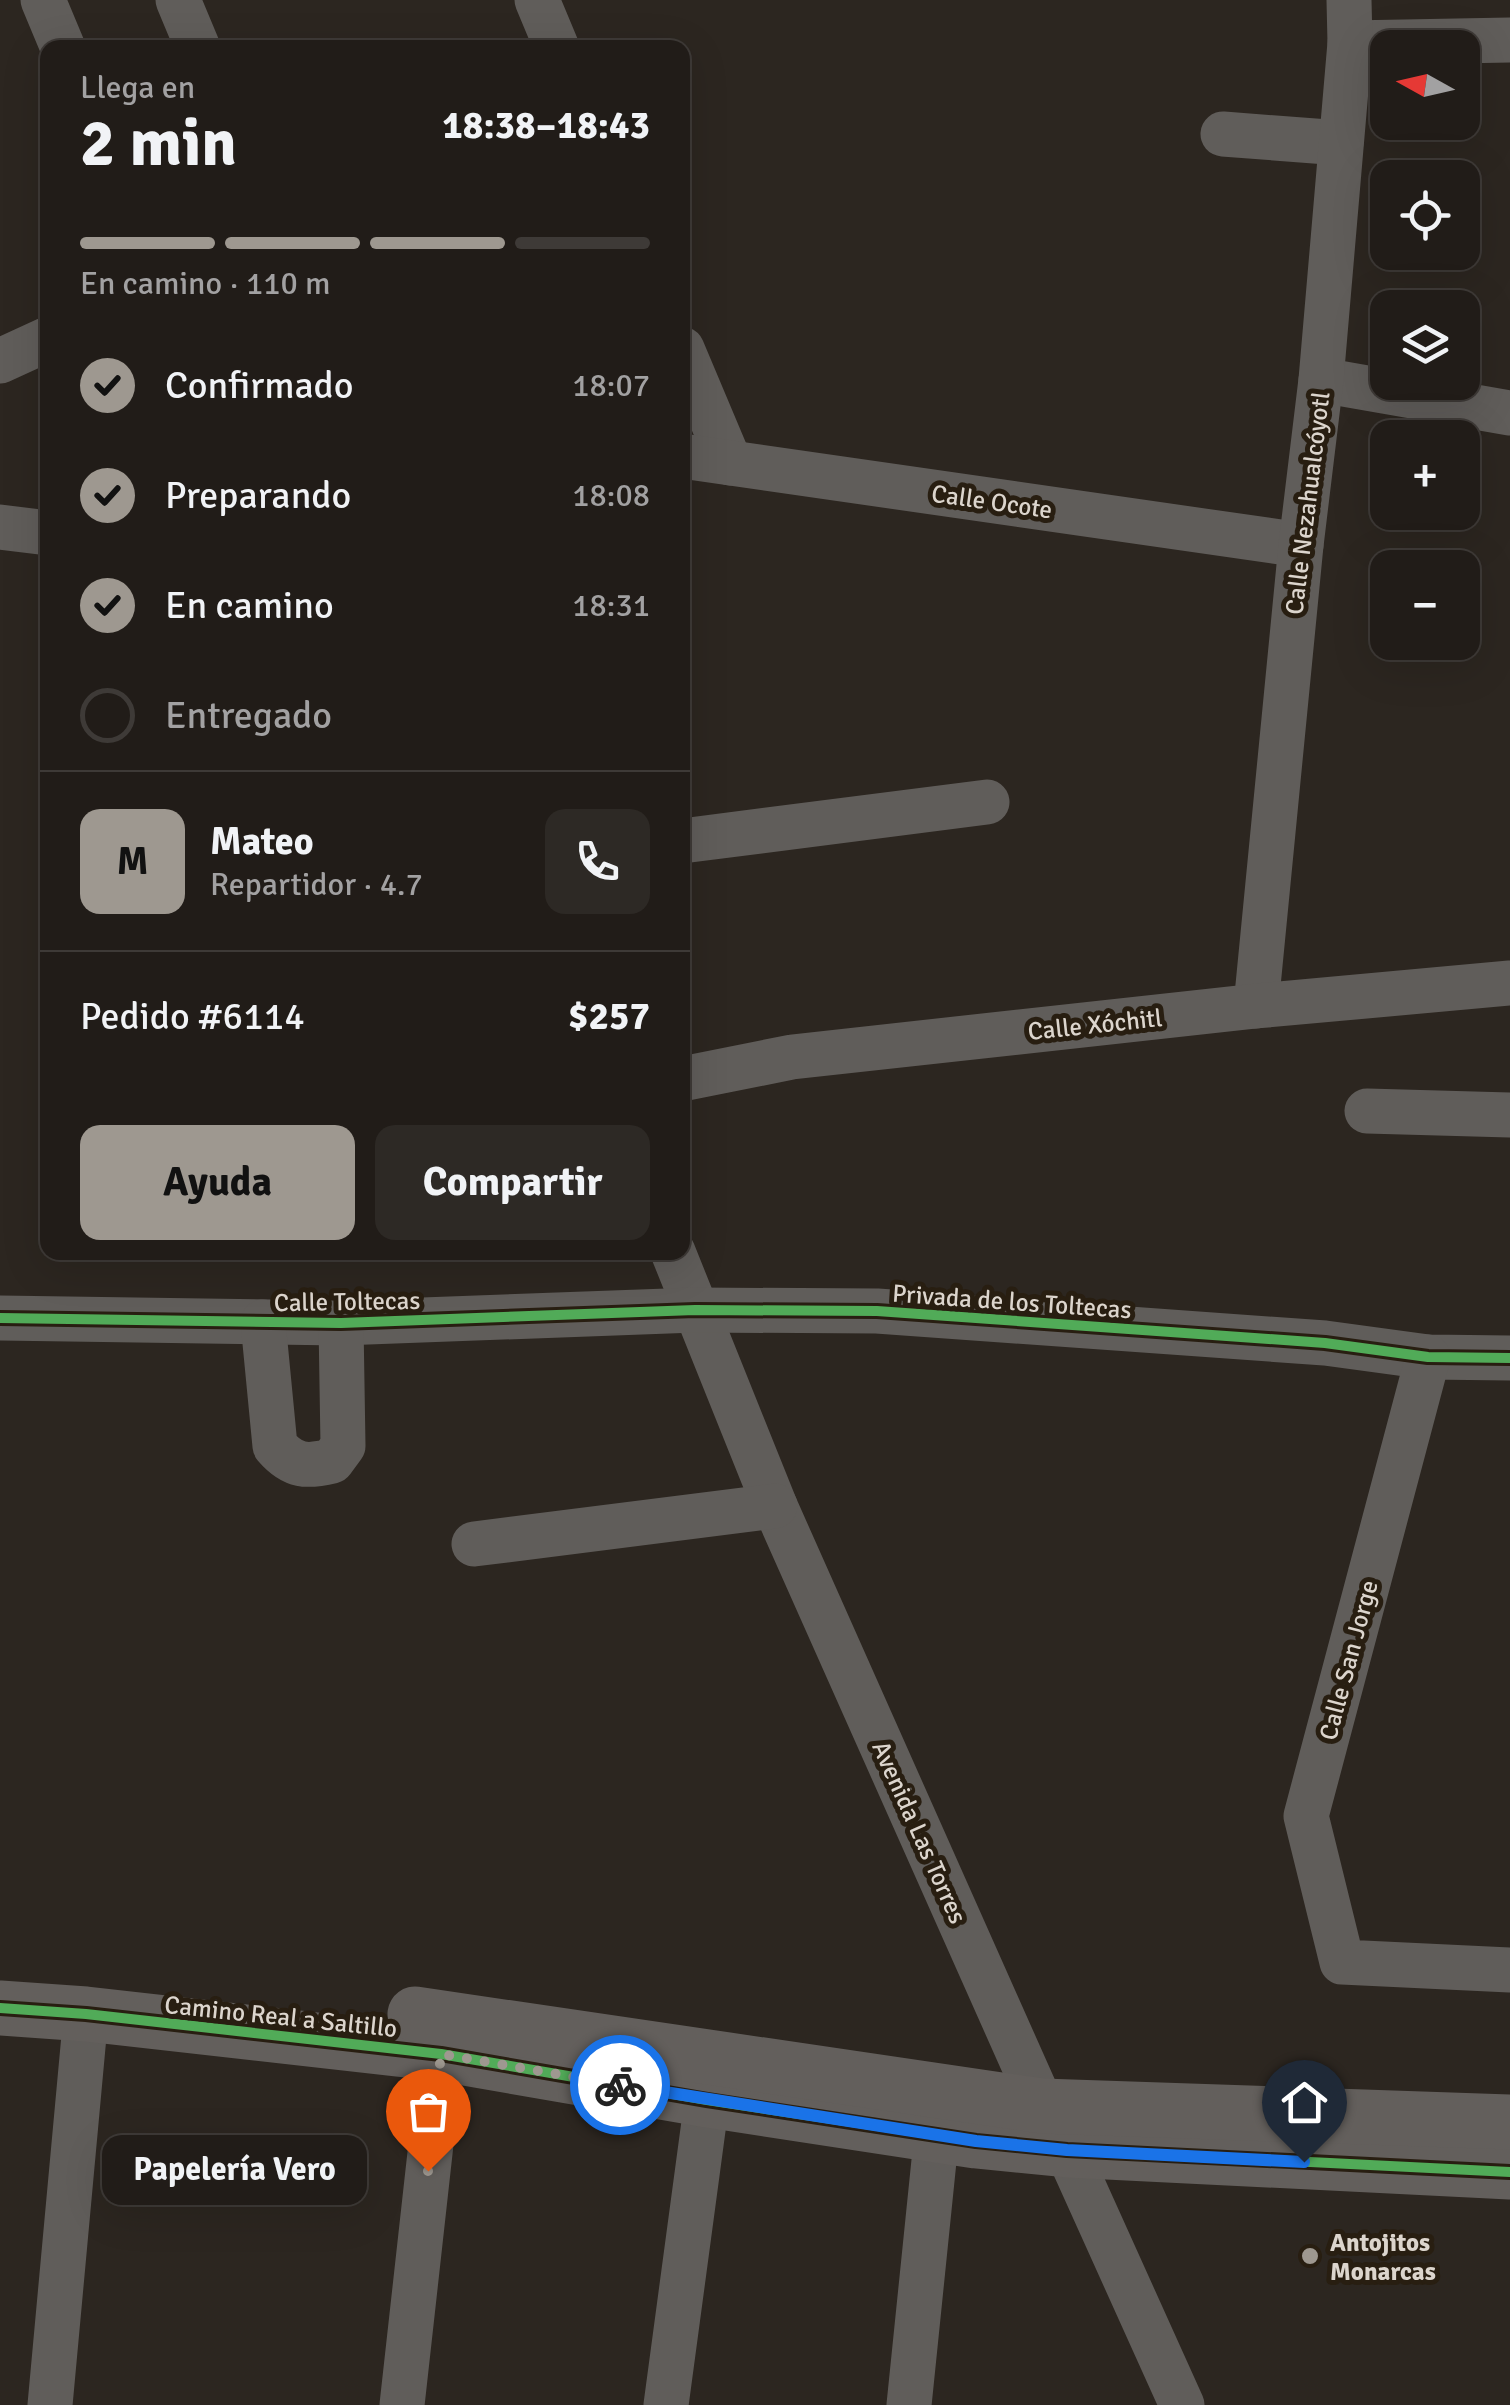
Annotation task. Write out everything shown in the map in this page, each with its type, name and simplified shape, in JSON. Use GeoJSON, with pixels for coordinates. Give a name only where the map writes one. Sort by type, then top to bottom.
{"type":"FeatureCollection","features":[{"type":"Feature","properties":{"kind":"street"},"geometry":{"type":"LineString","coordinates":[[43,0],[59,40]]}},
{"type":"Feature","properties":{"kind":"street"},"geometry":{"type":"LineString","coordinates":[[178,0],[195,40]]}},
{"type":"Feature","properties":{"kind":"street"},"geometry":{"type":"LineString","coordinates":[[537,0],[554,40]]}},
{"type":"Feature","properties":{"kind":"street"},"geometry":{"type":"LineString","coordinates":[[1349,22],[1510,40]]}},
{"type":"Feature","properties":{"kind":"street","name":"Calle Nezahualcóyotl"},"geometry":{"type":"LineString","coordinates":[[1256,1006],[1321,380],[1349,22]]}},
{"type":"Feature","properties":{"kind":"street"},"geometry":{"type":"LineString","coordinates":[[1224,134],[1341,143]]}},
{"type":"Feature","properties":{"kind":"street"},"geometry":{"type":"LineString","coordinates":[[0,361],[40,343]]}},
{"type":"Feature","properties":{"kind":"street"},"geometry":{"type":"LineString","coordinates":[[690,368],[730,463]]}},
{"type":"Feature","properties":{"kind":"street"},"geometry":{"type":"LineString","coordinates":[[1321,380],[1510,413]]}},
{"type":"Feature","properties":{"kind":"street","name":"Calle Ocote"},"geometry":{"type":"LineString","coordinates":[[690,457],[1301,545]]}},
{"type":"Feature","properties":{"kind":"street"},"geometry":{"type":"LineString","coordinates":[[0,527],[40,532]]}},
{"type":"Feature","properties":{"kind":"street"},"geometry":{"type":"LineString","coordinates":[[690,840],[987,802]]}},
{"type":"Feature","properties":{"kind":"street","name":"Calle Xóchitl"},"geometry":{"type":"LineString","coordinates":[[690,1077],[792,1058],[1510,982]]}},
{"type":"Feature","properties":{"kind":"street"},"geometry":{"type":"LineString","coordinates":[[1366,1111],[1510,1115]]}},
{"type":"Feature","properties":{"kind":"street","name":"Avenida Las Torres"},"geometry":{"type":"LineString","coordinates":[[676,1260],[775,1506],[1182,2405]]}},
{"type":"Feature","properties":{"kind":"street","name":"Calle Toltecas"},"geometry":{"type":"LineString","coordinates":[[0,1318],[342,1323],[695,1310]]}},
{"type":"Feature","properties":{"kind":"street","name":"Privada de los Toltecas"},"geometry":{"type":"LineString","coordinates":[[695,1310],[877,1311],[1325,1343],[1428,1358],[1510,1358]]}},
{"type":"Feature","properties":{"kind":"street"},"geometry":{"type":"LineString","coordinates":[[262,1322],[275,1446],[286,1459],[310,1466],[332,1461],[344,1446],[342,1323]]}},
{"type":"Feature","properties":{"kind":"street","name":"Calle San Jorge"},"geometry":{"type":"LineString","coordinates":[[1428,1358],[1306,1816],[1342,1962],[1510,1970]]}},
{"type":"Feature","properties":{"kind":"street"},"geometry":{"type":"LineString","coordinates":[[474,1544],[775,1506]]}},
{"type":"Feature","properties":{"kind":"street","name":"Camino Real a Saltillo"},"geometry":{"type":"LineString","coordinates":[[0,1982],[90,1984],[442,2017],[939,2112],[1054,2128],[1510,2172]]}},
{"type":"Feature","properties":{"kind":"street","name":"Camino Real a Saltillo"},"geometry":{"type":"LineString","coordinates":[[0,2008],[441,2054],[707,2100],[939,2112]]}},
{"type":"Feature","properties":{"kind":"street"},"geometry":{"type":"LineString","coordinates":[[50,2405],[86,2014]]}},
{"type":"Feature","properties":{"kind":"street"},"geometry":{"type":"LineString","coordinates":[[402,2405],[441,2054]]}},
{"type":"Feature","properties":{"kind":"street"},"geometry":{"type":"LineString","coordinates":[[666,2405],[707,2100]]}},
{"type":"Feature","properties":{"kind":"street"},"geometry":{"type":"LineString","coordinates":[[909,2405],[939,2112]]}},
{"type":"Feature","properties":{"kind":"street","name":"Camino Real a Saltillo"},"geometry":{"type":"LineString","coordinates":[[1054,2128],[1510,2122]]}},
{"type":"Feature","properties":{"kind":"cycle path"},"geometry":{"type":"LineString","coordinates":[[0,1318],[341,1323],[695,1310],[877,1311],[1325,1343],[1428,1357],[1510,1358]]}},
{"type":"Feature","properties":{"kind":"cycle path"},"geometry":{"type":"LineString","coordinates":[[0,2008],[441,2054],[976,2141],[1067,2150],[1510,2172]]}},
{"type":"Feature","properties":{"kind":"way so far"},"geometry":{"type":"LineString","coordinates":[[428,2171],[441,2054],[620,2085]]}},
{"type":"Feature","properties":{"kind":"place","name":"Papelería Vero"},"geometry":{"type":"Point","coordinates":[428,2171]}},
{"type":"Feature","properties":{"kind":"place","name":"Antojitos Monarcas"},"geometry":{"type":"Point","coordinates":[1310,2256]}},
{"type":"Feature","properties":{"kind":"route"},"geometry":{"type":"LineString","coordinates":[[620,2085],[976,2141],[1067,2150],[1304,2162]]}}]}
